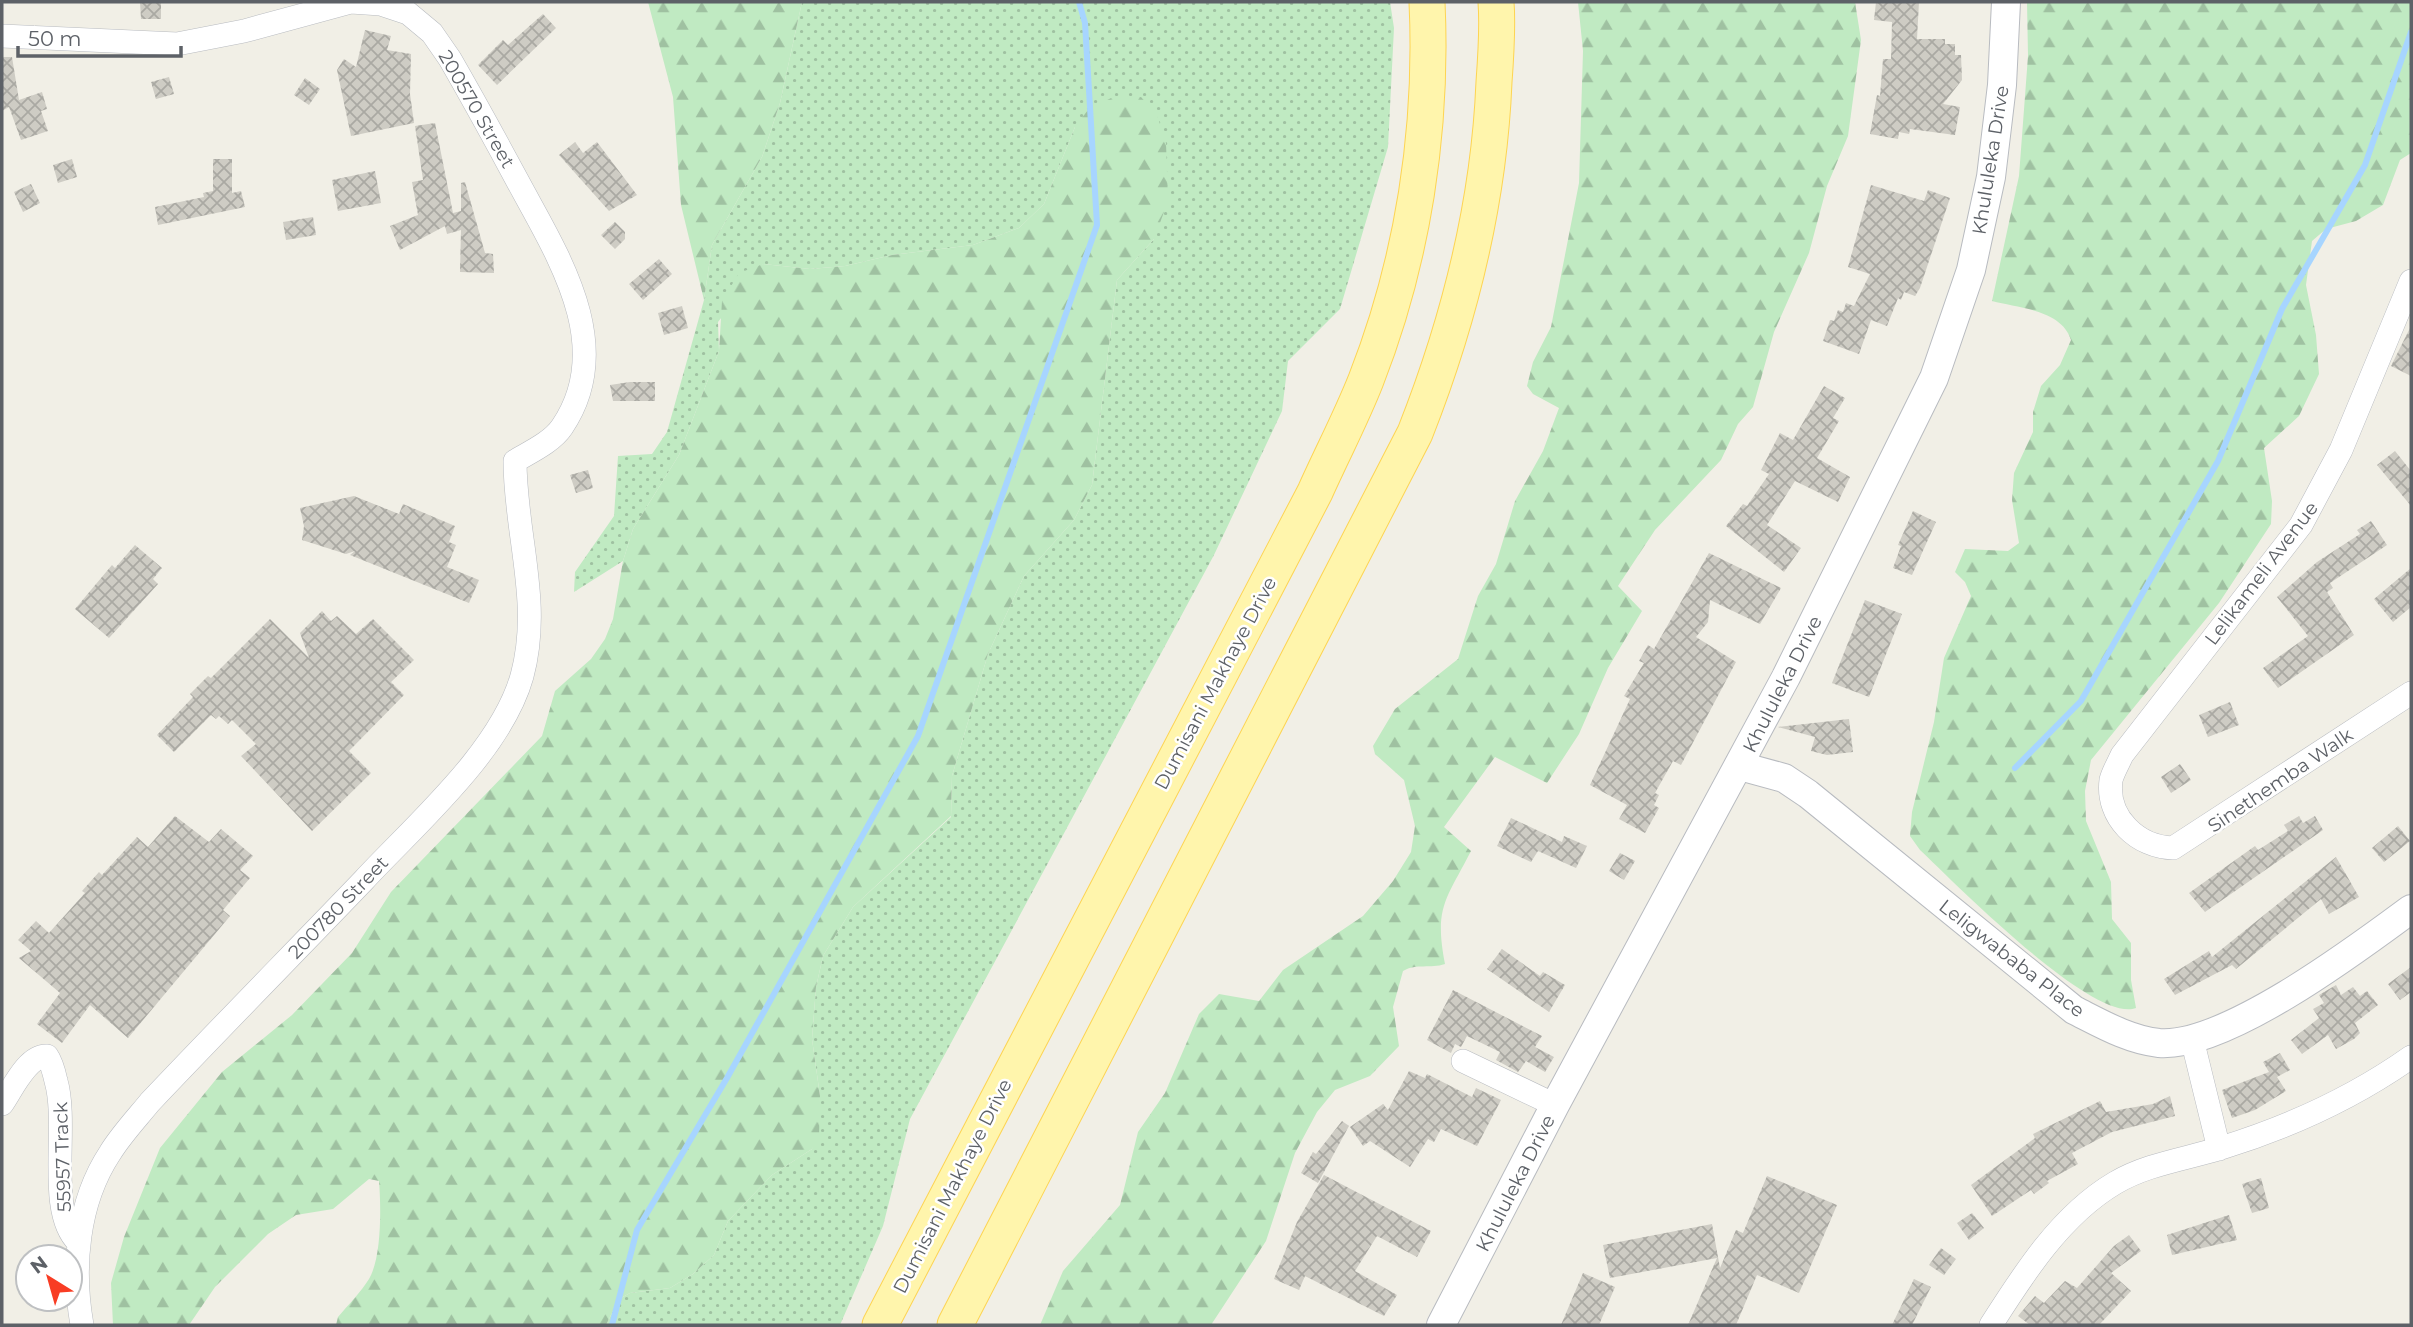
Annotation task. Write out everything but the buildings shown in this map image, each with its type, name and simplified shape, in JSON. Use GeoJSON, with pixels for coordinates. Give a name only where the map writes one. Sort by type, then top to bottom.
{"type":"FeatureCollection","features":[{"type":"Feature","properties":{"kind":"main road","name":"Dumisani Makhaye Drive"},"geometry":{"type":"LineString","coordinates":[[880,1325],[1314,492],[1366,380],[1398,283],[1419,183],[1427,74],[1427,2]]}},
{"type":"Feature","properties":{"kind":"main road"},"geometry":{"type":"LineString","coordinates":[[956,1325],[1415,433],[1455,321],[1478,227],[1493,106],[1496,2]]}},
{"type":"Feature","properties":{"kind":"street","name":"200570 Street"},"geometry":{"type":"LineString","coordinates":[[2,36],[177,44],[244,31],[351,2],[380,4],[408,13],[432,33],[470,93],[564,266],[582,319],[586,353],[578,396],[561,429],[515,461]]}},
{"type":"Feature","properties":{"kind":"street","name":"Khululeka Drive"},"geometry":{"type":"LineString","coordinates":[[1441,1325],[1555,1105],[1740,766],[1917,416],[1951,334],[1971,270],[1991,177],[2002,85],[2006,2]]}},
{"type":"Feature","properties":{"kind":"street","name":"Lelikameli Avenue"},"geometry":{"type":"LineString","coordinates":[[2144,842],[2128,832],[2112,799],[2111,779],[2122,755],[2301,525],[2341,450],[2411,281]]}},
{"type":"Feature","properties":{"kind":"street","name":"200780 Street"},"geometry":{"type":"LineString","coordinates":[[82,1325],[77,1298],[78,1242],[92,1194],[109,1154],[150,1101],[430,810],[489,743],[510,706],[522,677],[531,624],[529,576],[515,491],[515,461]]}},
{"type":"Feature","properties":{"kind":"street","name":"Sinethemba Walk"},"geometry":{"type":"LineString","coordinates":[[2144,842],[2159,848],[2173,848],[2189,840],[2411,693]]}},
{"type":"Feature","properties":{"kind":"street","name":"Leligwababa Place"},"geometry":{"type":"LineString","coordinates":[[1740,766],[1784,778],[1808,794],[2074,1010],[2121,1034],[2159,1043],[2192,1039],[2235,1025],[2411,909]]}},
{"type":"Feature","properties":{"kind":"street"},"geometry":{"type":"LineString","coordinates":[[2192,1039],[2219,1149]]}},
{"type":"Feature","properties":{"kind":"street","name":"55957 Track"},"geometry":{"type":"LineString","coordinates":[[2,1104],[30,1063],[41,1055],[47,1056],[62,1100],[62,1196],[65,1224],[78,1242]]}},
{"type":"Feature","properties":{"kind":"street"},"geometry":{"type":"LineString","coordinates":[[1991,1325],[2021,1278],[2083,1207],[2115,1182],[2150,1167],[2219,1149],[2304,1119],[2383,1077],[2411,1057]]}},
{"type":"Feature","properties":{"kind":"street"},"geometry":{"type":"LineString","coordinates":[[1463,1061],[1555,1105]]}},
{"type":"Feature","properties":{"kind":"green space"},"geometry":{"type":"Polygon","coordinates":[[[648,2],[802,2],[780,103],[762,157],[712,245],[704,300],[681,205],[673,97],[648,2]]]}},
{"type":"Feature","properties":{"kind":"green space"},"geometry":{"type":"Polygon","coordinates":[[[802,2],[1390,2],[1394,28],[1388,147],[1340,309],[1288,361],[1282,411],[1214,555],[910,1119],[883,1226],[840,1325],[606,1325],[619,1299],[630,1293],[670,1288],[693,1274],[714,1255],[728,1221],[772,1175],[812,1149],[820,1096],[812,1039],[816,987],[823,956],[853,907],[951,817],[952,776],[988,654],[1024,576],[1074,520],[1092,485],[1117,280],[1154,239],[1075,127],[1044,204],[1019,228],[973,245],[892,255],[845,266],[810,269],[763,264],[718,322],[719,351],[679,455],[633,529],[623,561],[574,592],[575,572],[614,516],[618,456],[652,454],[667,432],[704,300],[712,245],[762,157],[780,103],[802,2]]]}},
{"type":"Feature","properties":{"kind":"green space"},"geometry":{"type":"Polygon","coordinates":[[[1578,2],[1855,2],[1861,40],[1848,136],[1827,186],[1809,253],[1774,332],[1753,407],[1738,424],[1721,460],[1655,530],[1618,586],[1642,611],[1608,668],[1579,734],[1547,783],[1495,757],[1444,827],[1471,851],[1444,904],[1441,929],[1445,964],[1413,967],[1403,971],[1393,1007],[1399,1046],[1370,1076],[1335,1090],[1317,1112],[1295,1153],[1266,1241],[1211,1325],[1040,1325],[1063,1271],[1120,1205],[1138,1132],[1165,1093],[1199,1014],[1219,994],[1259,1001],[1283,970],[1363,916],[1393,881],[1411,852],[1415,826],[1404,780],[1375,754],[1373,746],[1395,709],[1458,659],[1478,596],[1496,564],[1515,501],[1543,451],[1559,408],[1533,394],[1527,386],[1533,362],[1551,327],[1579,183],[1583,51],[1578,2]]]}},
{"type":"Feature","properties":{"kind":"green space"},"geometry":{"type":"Polygon","coordinates":[[[2027,2],[2411,2],[2411,153],[2400,160],[2383,205],[2356,221],[2326,229],[2312,241],[2306,285],[2316,335],[2319,374],[2299,416],[2264,448],[2272,501],[2271,524],[2219,603],[2091,760],[2085,791],[2086,821],[2111,882],[2112,919],[2131,943],[2131,980],[2136,1008],[2116,1007],[2089,995],[2058,973],[1992,918],[1920,850],[1910,836],[1912,812],[1934,722],[1944,658],[1971,596],[1965,582],[1955,572],[1965,549],[2008,551],[2019,543],[2012,500],[2014,473],[2033,432],[2033,412],[2041,386],[2060,365],[2071,340],[2059,322],[2049,316],[1992,301],[2019,176],[2028,56],[2027,2]]]}},
{"type":"Feature","properties":{"kind":"green space"},"geometry":{"type":"Polygon","coordinates":[[[1141,97],[1157,115],[1166,143],[1168,201],[1154,239],[1117,280],[1092,485],[1074,520],[1024,576],[988,654],[952,776],[951,816],[853,907],[823,956],[816,987],[812,1039],[820,1096],[819,1137],[812,1149],[772,1175],[728,1221],[714,1255],[693,1274],[670,1288],[630,1293],[619,1299],[606,1325],[336,1325],[338,1317],[369,1279],[376,1258],[380,1217],[379,1181],[369,1179],[333,1209],[296,1215],[268,1234],[215,1287],[189,1325],[113,1325],[111,1283],[124,1237],[160,1148],[222,1072],[292,1015],[352,953],[391,892],[542,736],[555,691],[591,659],[605,639],[613,619],[623,561],[633,529],[679,455],[719,351],[722,301],[739,273],[763,264],[810,269],[845,266],[892,255],[973,245],[1019,228],[1044,204],[1075,127],[1088,110],[1111,98],[1141,97]]]}},
{"type":"Feature","properties":{"kind":"waterway"},"geometry":{"type":"LineString","coordinates":[[612,1325],[637,1230],[727,1078],[918,736],[1097,225],[1085,23],[1079,2]]}},
{"type":"Feature","properties":{"kind":"waterway"},"geometry":{"type":"LineString","coordinates":[[2015,768],[2081,701],[2218,461],[2282,309],[2365,165],[2411,32]]}}]}
